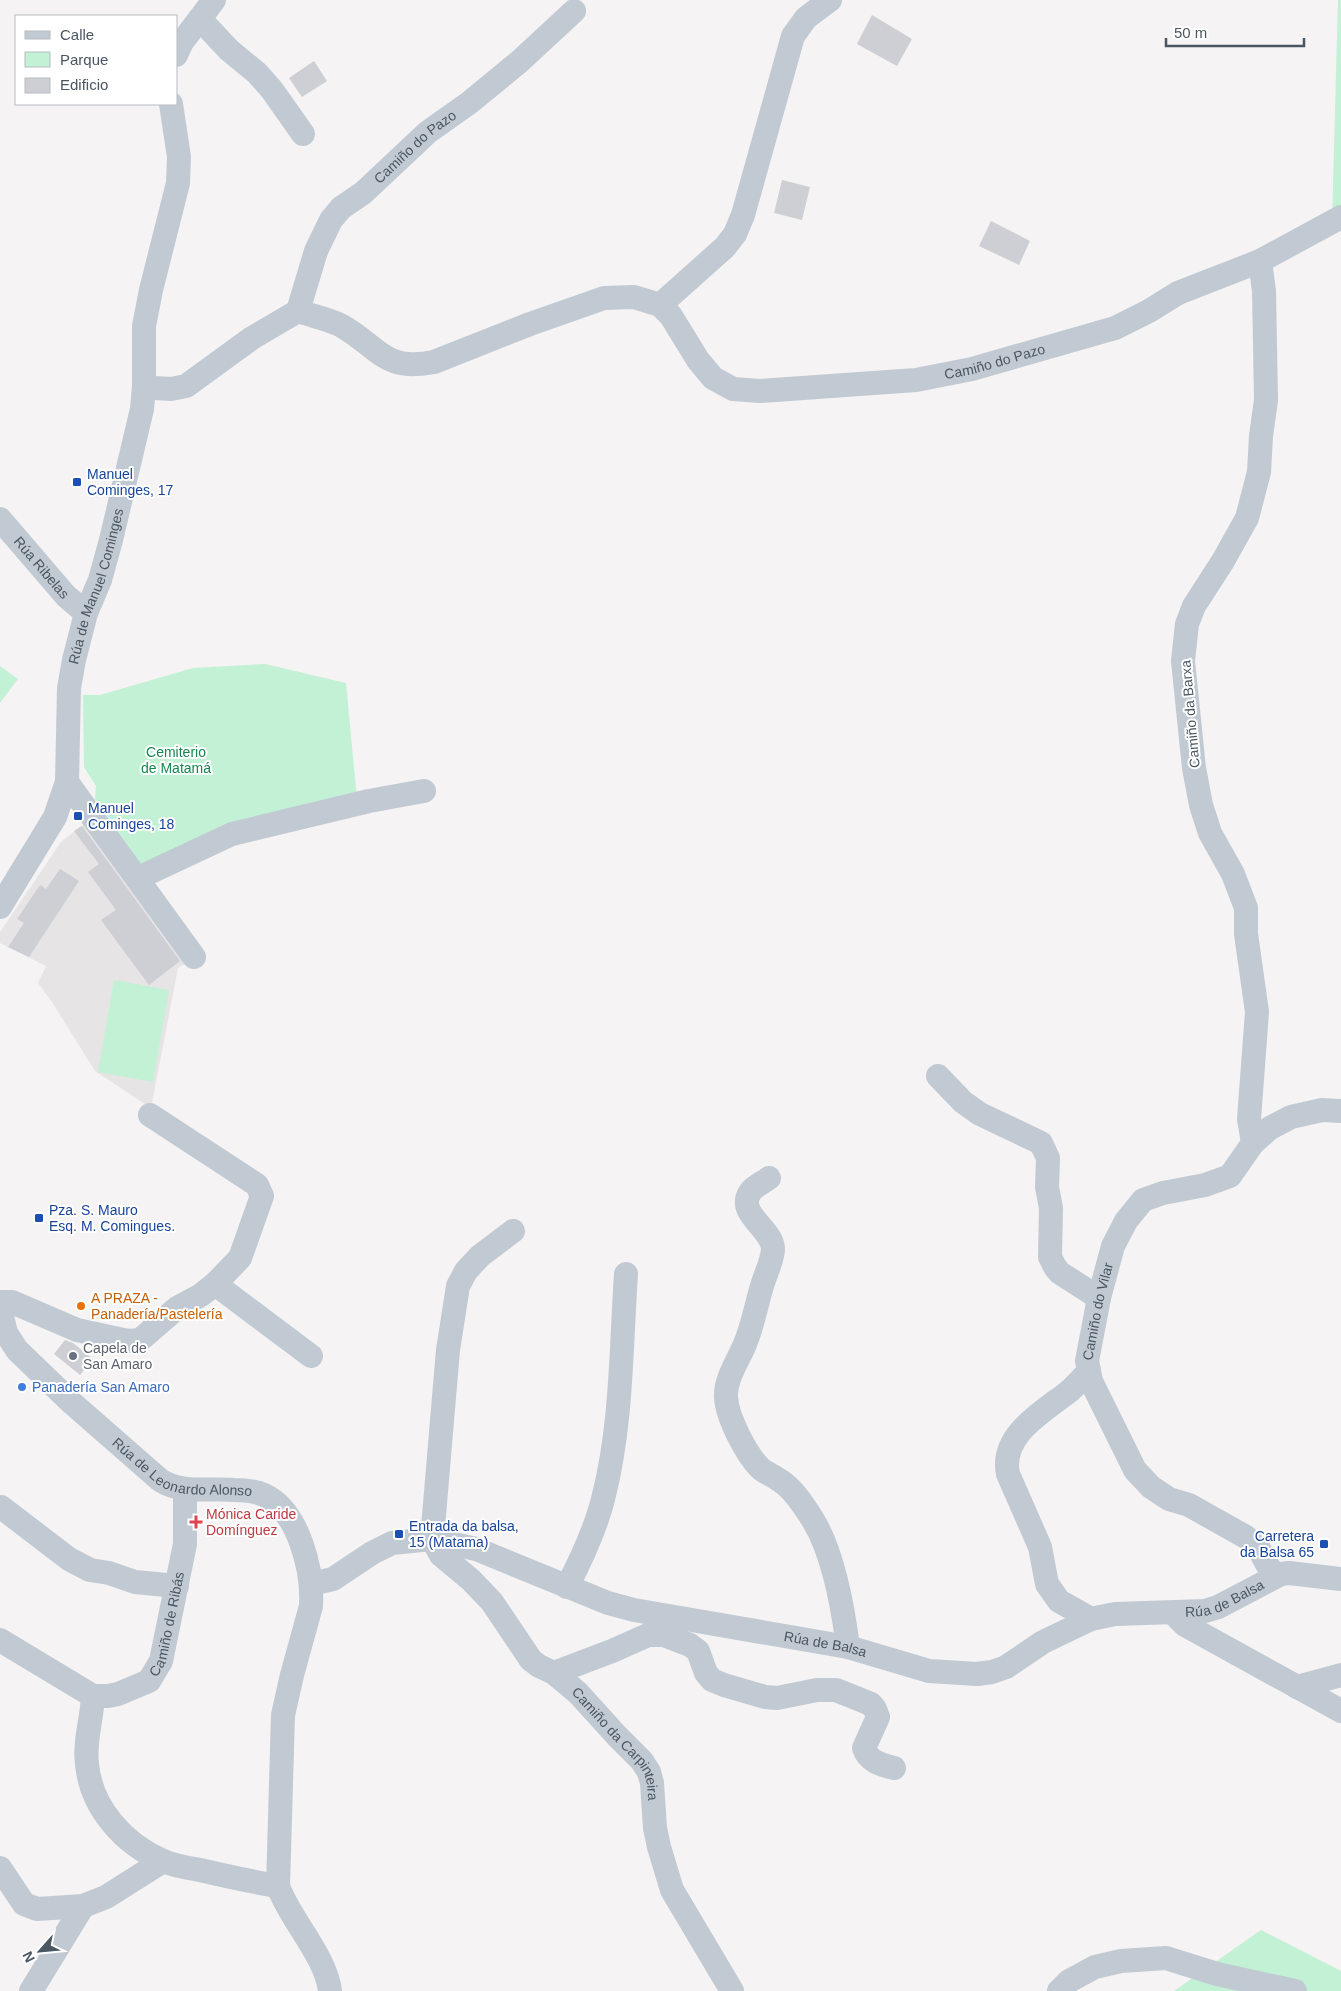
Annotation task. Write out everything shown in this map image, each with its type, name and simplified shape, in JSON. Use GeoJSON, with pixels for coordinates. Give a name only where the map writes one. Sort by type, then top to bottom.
{"type":"FeatureCollection","features":[{"type":"Feature","properties":{"kind":"street"},"geometry":{"type":"LineString","coordinates":[[178,51],[182,42],[214,0]]}},
{"type":"Feature","properties":{"kind":"street"},"geometry":{"type":"LineString","coordinates":[[144,386],[171,389],[186,386],[252,338],[298,311],[339,325],[383,356],[398,364],[417,365],[434,362],[530,324],[604,298],[634,297],[660,305],[725,247],[735,234],[793,36],[806,18],[830,0]]}},
{"type":"Feature","properties":{"kind":"street","name":"Camiño do Pazo"},"geometry":{"type":"LineString","coordinates":[[298,311],[316,251],[331,220],[341,208],[363,192],[428,132],[469,103],[519,62],[574,11]]}},
{"type":"Feature","properties":{"kind":"street"},"geometry":{"type":"LineString","coordinates":[[200,19],[229,50],[257,73],[267,84],[303,134]]}},
{"type":"Feature","properties":{"kind":"street","name":"Rúa de Manuel Cominges"},"geometry":{"type":"LineString","coordinates":[[0,907],[55,817],[67,782],[69,688],[74,660],[86,613],[100,580],[111,540],[142,409],[144,326],[151,290],[178,184],[179,157],[170,105]]}},
{"type":"Feature","properties":{"kind":"street","name":"Camiño do Pazo"},"geometry":{"type":"LineString","coordinates":[[660,305],[672,316],[698,360],[713,378],[733,388],[760,391],[916,380],[972,369],[1115,328],[1149,311],[1178,293],[1260,261],[1341,217]]}},
{"type":"Feature","properties":{"kind":"street","name":"Camiño da Barxa"},"geometry":{"type":"LineString","coordinates":[[1254,1143],[1249,1119],[1257,1012],[1246,934],[1246,908],[1233,874],[1210,833],[1201,805],[1194,768],[1183,662],[1187,624],[1194,606],[1224,561],[1247,518],[1259,472],[1260,436],[1266,400],[1264,291],[1260,261]]}},
{"type":"Feature","properties":{"kind":"street","name":"Rúa Ribelas"},"geometry":{"type":"LineString","coordinates":[[0,519],[66,596],[86,613]]}},
{"type":"Feature","properties":{"kind":"street"},"geometry":{"type":"LineString","coordinates":[[67,782],[194,957]]}},
{"type":"Feature","properties":{"kind":"street"},"geometry":{"type":"LineString","coordinates":[[138,878],[232,834],[369,801],[424,791]]}},
{"type":"Feature","properties":{"kind":"street"},"geometry":{"type":"LineString","coordinates":[[938,1076],[963,1102],[980,1114],[1042,1143],[1048,1158],[1047,1187],[1051,1208],[1050,1257],[1060,1273],[1099,1298]]}},
{"type":"Feature","properties":{"kind":"street","name":"Camiño do Vilar"},"geometry":{"type":"LineString","coordinates":[[1274,1577],[1259,1550],[1246,1537],[1189,1505],[1169,1499],[1151,1487],[1140,1476],[1135,1470],[1095,1390],[1087,1361],[1099,1298],[1113,1246],[1126,1221],[1143,1200],[1163,1193],[1205,1185],[1230,1176],[1254,1143],[1270,1128],[1291,1117],[1322,1110],[1341,1111]]}},
{"type":"Feature","properties":{"kind":"street"},"geometry":{"type":"LineString","coordinates":[[0,1302],[12,1302],[77,1330],[128,1341],[140,1340],[177,1308],[201,1295],[215,1284],[240,1258],[262,1196],[256,1185],[150,1115]]}},
{"type":"Feature","properties":{"kind":"street"},"geometry":{"type":"LineString","coordinates":[[770,1178],[751,1191],[748,1198],[747,1206],[751,1215],[767,1233],[773,1249],[753,1324],[728,1382],[726,1396],[728,1407],[748,1452],[762,1470],[780,1480],[790,1490],[813,1520],[822,1538],[831,1563],[848,1647]]}},
{"type":"Feature","properties":{"kind":"street"},"geometry":{"type":"LineString","coordinates":[[432,1539],[448,1350],[458,1286],[466,1271],[480,1256],[513,1231]]}},
{"type":"Feature","properties":{"kind":"street"},"geometry":{"type":"LineString","coordinates":[[567,1587],[597,1519],[609,1472],[618,1395],[626,1274]]}},
{"type":"Feature","properties":{"kind":"street"},"geometry":{"type":"LineString","coordinates":[[215,1284],[311,1356]]}},
{"type":"Feature","properties":{"kind":"street","name":"Rúa de Leonardo Alonso"},"geometry":{"type":"LineString","coordinates":[[0,1308],[6,1333],[22,1355],[160,1480],[167,1485],[185,1489],[236,1490],[263,1495],[272,1500],[290,1520],[300,1539],[311,1584],[311,1606],[292,1675],[284,1715],[281,1746],[278,1886],[288,1908],[316,1954],[326,1976],[330,1991]]}},
{"type":"Feature","properties":{"kind":"street"},"geometry":{"type":"LineString","coordinates":[[1089,1371],[1068,1392],[1024,1426],[1014,1442],[1007,1466],[1008,1474],[1040,1547],[1047,1584],[1059,1601],[1092,1619]]}},
{"type":"Feature","properties":{"kind":"street","name":"Camiño de Ribás"},"geometry":{"type":"LineString","coordinates":[[93,1696],[118,1694],[149,1681],[162,1661],[186,1537],[185,1489]]}},
{"type":"Feature","properties":{"kind":"street"},"geometry":{"type":"LineString","coordinates":[[1,1507],[69,1559],[90,1570],[109,1573],[135,1582],[177,1586]]}},
{"type":"Feature","properties":{"kind":"street","name":"Rúa de Balsa"},"geometry":{"type":"LineString","coordinates":[[311,1584],[333,1579],[372,1552],[392,1543],[432,1539],[476,1549],[608,1603],[679,1618],[848,1647],[929,1671],[978,1674],[1006,1667],[1043,1642],[1092,1619],[1115,1614],[1193,1613],[1218,1607],[1274,1577],[1288,1573],[1341,1579]]}},
{"type":"Feature","properties":{"kind":"street","name":"Camiño da Carpinteira"},"geometry":{"type":"LineString","coordinates":[[432,1539],[441,1555],[472,1580],[487,1596],[532,1660],[539,1666],[554,1672],[578,1693],[642,1761],[649,1772],[652,1783],[655,1828],[672,1890],[732,1991]]}},
{"type":"Feature","properties":{"kind":"street"},"geometry":{"type":"LineString","coordinates":[[1173,1613],[1185,1625],[1341,1710]]}},
{"type":"Feature","properties":{"kind":"street"},"geometry":{"type":"LineString","coordinates":[[679,1618],[679,1625],[696,1640],[706,1673],[712,1680],[765,1697],[777,1698],[826,1689],[836,1690],[871,1704],[878,1717],[864,1748],[866,1754],[881,1765],[894,1768]]}},
{"type":"Feature","properties":{"kind":"street"},"geometry":{"type":"LineString","coordinates":[[554,1672],[612,1651],[648,1635],[656,1634],[690,1645],[698,1651]]}},
{"type":"Feature","properties":{"kind":"street"},"geometry":{"type":"LineString","coordinates":[[0,1640],[93,1696],[92,1718],[86,1745],[86,1764],[90,1784],[105,1816],[136,1845],[163,1861],[278,1886]]}},
{"type":"Feature","properties":{"kind":"street"},"geometry":{"type":"LineString","coordinates":[[1297,1687],[1341,1675]]}},
{"type":"Feature","properties":{"kind":"street"},"geometry":{"type":"LineString","coordinates":[[0,1868],[24,1904],[37,1909],[83,1906],[106,1897],[163,1861]]}},
{"type":"Feature","properties":{"kind":"street"},"geometry":{"type":"LineString","coordinates":[[31,1991],[83,1906]]}},
{"type":"Feature","properties":{"kind":"street"},"geometry":{"type":"LineString","coordinates":[[1059,1991],[1069,1981],[1095,1966],[1121,1961],[1166,1958],[1217,1974],[1295,1991]]}},
{"type":"Feature","properties":{"kind":"shaded area"},"geometry":{"type":"Polygon","coordinates":[[[89,820],[192,959],[178,968],[151,1108],[95,1071],[38,983],[46,966],[0,943],[0,932],[61,842],[89,820]]]}},
{"type":"Feature","properties":{"kind":"green space"},"geometry":{"type":"Polygon","coordinates":[[[1338,0],[1341,0],[1341,232],[1332,222],[1338,0]]]}},
{"type":"Feature","properties":{"kind":"green space","name":"Cemiterio de Matamá"},"geometry":{"type":"Polygon","coordinates":[[[265,664],[346,683],[357,799],[143,867],[95,799],[96,786],[84,767],[83,695],[100,695],[193,668],[265,664]]]}},
{"type":"Feature","properties":{"kind":"green space"},"geometry":{"type":"Polygon","coordinates":[[[0,666],[18,679],[0,703],[0,666]]]}},
{"type":"Feature","properties":{"kind":"green space"},"geometry":{"type":"Polygon","coordinates":[[[114,980],[169,990],[153,1082],[98,1072],[114,980]]]}},
{"type":"Feature","properties":{"kind":"green space"},"geometry":{"type":"Polygon","coordinates":[[[1261,1930],[1341,1971],[1341,1991],[1174,1991],[1261,1930]]]}},
{"type":"Feature","properties":{"kind":"building"},"geometry":{"type":"Polygon","coordinates":[[[872,15],[912,39],[897,66],[857,44],[872,15]]]}},
{"type":"Feature","properties":{"kind":"building"},"geometry":{"type":"Polygon","coordinates":[[[314,61],[327,81],[302,97],[289,78],[314,61]]]}},
{"type":"Feature","properties":{"kind":"building"},"geometry":{"type":"Polygon","coordinates":[[[782,180],[810,187],[802,220],[774,213],[782,180]]]}},
{"type":"Feature","properties":{"kind":"building"},"geometry":{"type":"Polygon","coordinates":[[[991,221],[1030,241],[1019,265],[979,246],[991,221]]]}},
{"type":"Feature","properties":{"kind":"building"},"geometry":{"type":"Polygon","coordinates":[[[82,826],[180,961],[149,985],[101,920],[116,910],[88,872],[99,864],[74,831],[82,826]]]}},
{"type":"Feature","properties":{"kind":"building"},"geometry":{"type":"Polygon","coordinates":[[[60,869],[79,881],[29,957],[8,947],[24,923],[17,919],[40,885],[46,889],[60,869]]]}},
{"type":"Feature","properties":{"kind":"building","name":"Capela de San Amaro"},"geometry":{"type":"Polygon","coordinates":[[[65,1340],[73,1343],[93,1359],[80,1375],[54,1354],[65,1340]]]}},
{"type":"Feature","properties":{"kind":"place","name":"Manuel Cominges, 17"},"geometry":{"type":"Point","coordinates":[77,482]}},
{"type":"Feature","properties":{"kind":"place","name":"Manuel Cominges, 18"},"geometry":{"type":"Point","coordinates":[78,816]}},
{"type":"Feature","properties":{"kind":"place","name":"Pza. S. Mauro Esq. M. Comingues."},"geometry":{"type":"Point","coordinates":[39,1218]}},
{"type":"Feature","properties":{"kind":"place","name":"A PRAZA - Panadería/Pastelería"},"geometry":{"type":"Point","coordinates":[81,1306]}},
{"type":"Feature","properties":{"kind":"place","name":"Capela de San Amaro"},"geometry":{"type":"Point","coordinates":[73,1356]}},
{"type":"Feature","properties":{"kind":"place","name":"Panadería San Amaro"},"geometry":{"type":"Point","coordinates":[22,1387]}},
{"type":"Feature","properties":{"kind":"place","name":"Mónica Caride Domínguez"},"geometry":{"type":"Point","coordinates":[196,1522]}},
{"type":"Feature","properties":{"kind":"place","name":"Entrada da balsa, 15 (Matama)"},"geometry":{"type":"Point","coordinates":[399,1534]}},
{"type":"Feature","properties":{"kind":"place","name":"Carretera da Balsa 65"},"geometry":{"type":"Point","coordinates":[1324,1544]}}]}
